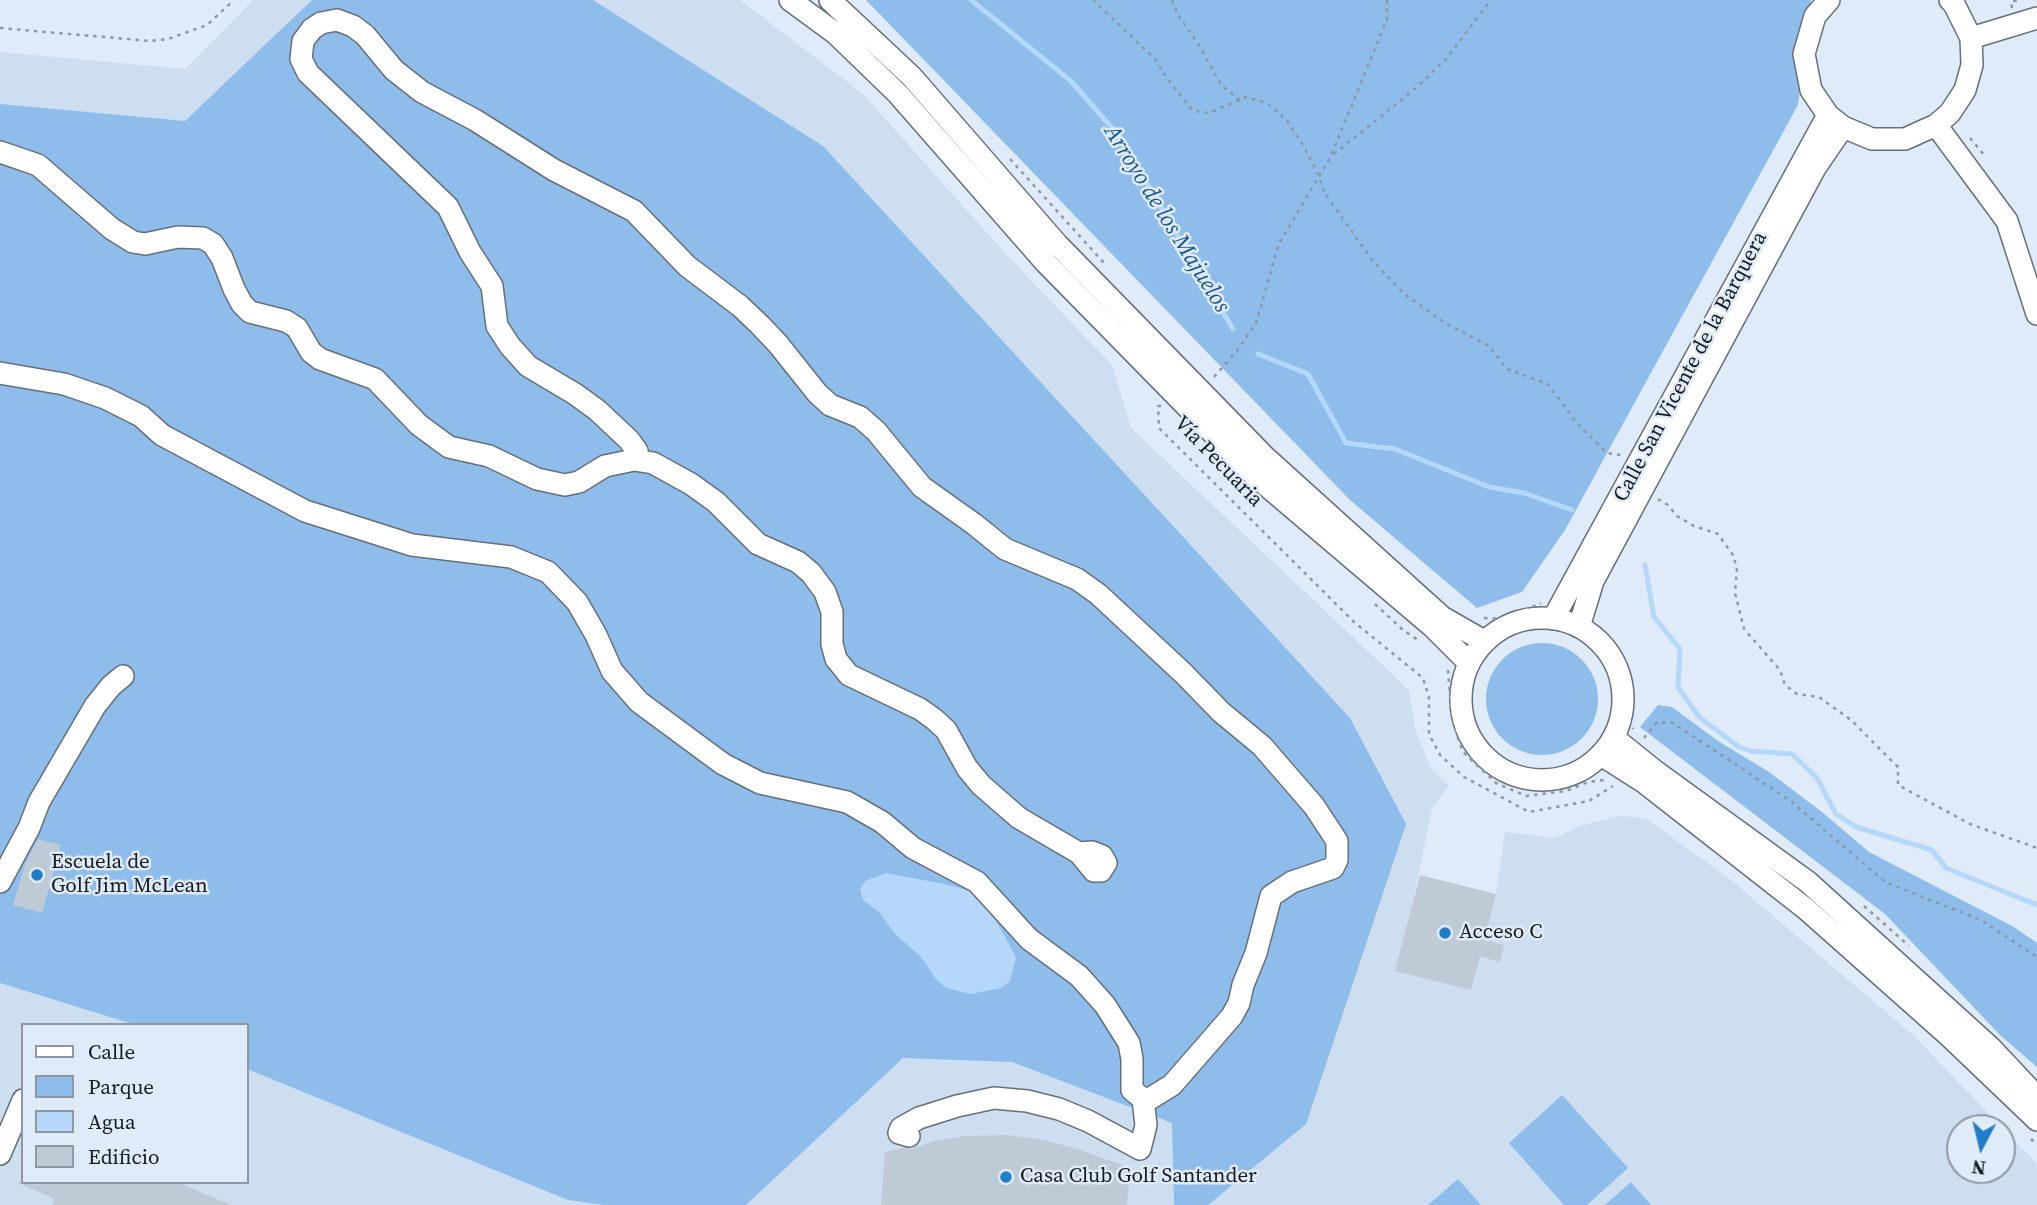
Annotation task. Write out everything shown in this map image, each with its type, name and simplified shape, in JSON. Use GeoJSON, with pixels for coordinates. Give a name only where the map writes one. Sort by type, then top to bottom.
{"type":"FeatureCollection","features":[{"type":"Feature","properties":{"kind":"street"},"geometry":{"type":"LineString","coordinates":[[790,0],[835,33],[898,94],[1046,263],[1194,399],[1265,457],[1443,617],[1484,641]]}},
{"type":"Feature","properties":{"kind":"street"},"geometry":{"type":"LineString","coordinates":[[830,0],[912,78],[1194,399],[1254,475],[1433,627],[1469,663]]}},
{"type":"Feature","properties":{"kind":"street"},"geometry":{"type":"LineString","coordinates":[[1829,0],[1815,16],[1804,54],[1811,90],[1835,121],[1872,139],[1905,139],[1936,125],[1950,113],[1965,90],[1972,65],[1970,38],[1950,0]]}},
{"type":"Feature","properties":{"kind":"street"},"geometry":{"type":"LineString","coordinates":[[634,460],[637,451],[629,440],[575,394],[528,366],[510,346],[497,326],[492,286],[470,252],[448,207],[308,73],[301,60],[303,41],[312,29],[321,23],[337,20],[353,26],[365,35],[394,70],[422,92],[475,120],[554,170],[634,211],[687,266],[740,306],[830,405],[860,417],[876,431],[922,487],[1005,549],[1077,579],[1098,594],[1221,712],[1262,746],[1314,806],[1336,841],[1337,860],[1333,867],[1292,882],[1271,896],[1256,953],[1232,1016],[1172,1085],[1143,1100]]}},
{"type":"Feature","properties":{"kind":"street"},"geometry":{"type":"LineString","coordinates":[[1970,38],[2028,21]]}},
{"type":"Feature","properties":{"kind":"street","name":"Calle San Vicente de la Barquera"},"geometry":{"type":"LineString","coordinates":[[1549,610],[1641,458],[1802,160],[1835,121]]}},
{"type":"Feature","properties":{"kind":"street","name":"Calle San Vicente de la Barquera"},"geometry":{"type":"LineString","coordinates":[[1587,626],[1593,582],[1808,180],[1835,121]]}},
{"type":"Feature","properties":{"kind":"street"},"geometry":{"type":"LineString","coordinates":[[1936,125],[2007,221],[2037,314]]}},
{"type":"Feature","properties":{"kind":"street"},"geometry":{"type":"LineString","coordinates":[[0,152],[37,165],[112,229],[133,242],[145,244],[191,236],[203,238],[213,244],[242,304],[250,312],[286,321],[297,328],[311,352],[320,359],[374,379],[419,425],[449,447],[489,456],[537,479],[565,485],[579,482],[605,466],[634,460],[653,463],[681,478],[716,502],[758,544],[797,562],[811,573],[825,592],[832,611],[832,644],[836,659],[849,675],[920,709],[934,719],[946,730],[967,768],[981,785],[1019,818],[1079,853]]}},
{"type":"Feature","properties":{"kind":"street"},"geometry":{"type":"LineString","coordinates":[[0,373],[64,384],[106,398],[141,416],[162,435],[305,511],[412,545],[511,558],[548,572],[577,602],[612,671],[639,702],[723,764],[760,783],[847,803],[882,822],[913,848],[977,882],[1029,939],[1079,975],[1105,1005],[1129,1043],[1132,1090],[1143,1100],[1146,1125],[1140,1149],[1059,1109],[1027,1101],[993,1098],[919,1118],[901,1128],[899,1133],[909,1136]]}},
{"type":"Feature","properties":{"kind":"street"},"geometry":{"type":"LineString","coordinates":[[1549,610],[1587,626],[1606,650],[1620,677],[1623,712],[1616,742],[1583,769],[1550,780],[1517,777],[1502,770],[1482,755],[1466,729],[1460,700],[1469,663],[1484,641],[1501,629],[1549,610]]}},
{"type":"Feature","properties":{"kind":"street"},"geometry":{"type":"LineString","coordinates":[[0,882],[29,828],[39,802],[94,706],[123,676]]}},
{"type":"Feature","properties":{"kind":"street"},"geometry":{"type":"LineString","coordinates":[[1616,742],[1808,882],[1991,1048],[2037,1097]]}},
{"type":"Feature","properties":{"kind":"street"},"geometry":{"type":"LineString","coordinates":[[1616,742],[1645,783],[1806,909],[1949,1036],[2037,1120]]}},
{"type":"Feature","properties":{"kind":"street"},"geometry":{"type":"LineString","coordinates":[[0,1154],[21,1105]]}},
{"type":"Feature","properties":{"kind":"path"},"geometry":{"type":"LineString","coordinates":[[0,28],[150,41],[168,39],[207,25],[234,0]]}},
{"type":"Feature","properties":{"kind":"path"},"geometry":{"type":"LineString","coordinates":[[1093,0],[1155,59],[1193,111],[1209,113],[1246,97],[1267,103],[1287,121],[1303,145],[1324,192],[1373,260],[1403,293],[1446,323],[1489,346],[1507,369],[1548,384],[1576,421],[1607,453],[1641,458]]}},
{"type":"Feature","properties":{"kind":"path"},"geometry":{"type":"LineString","coordinates":[[1172,0],[1221,85],[1240,100]]}},
{"type":"Feature","properties":{"kind":"path","name":"Vía Pecuaria"},"geometry":{"type":"LineString","coordinates":[[1387,0],[1387,19],[1331,156],[1279,244],[1256,323],[1236,352],[1194,399],[1158,406],[1159,428],[1354,622],[1423,678],[1429,697],[1429,734],[1440,755],[1464,777],[1529,812],[1589,801],[1615,785]]}},
{"type":"Feature","properties":{"kind":"path"},"geometry":{"type":"LineString","coordinates":[[1331,156],[1416,88],[1446,59],[1491,0]]}},
{"type":"Feature","properties":{"kind":"path"},"geometry":{"type":"LineString","coordinates":[[2018,0],[2011,2],[2028,21]]}},
{"type":"Feature","properties":{"kind":"path"},"geometry":{"type":"LineString","coordinates":[[1964,130],[1984,155],[1966,166]]}},
{"type":"Feature","properties":{"kind":"path"},"geometry":{"type":"LineString","coordinates":[[1009,158],[1109,269]]}},
{"type":"Feature","properties":{"kind":"path"},"geometry":{"type":"LineString","coordinates":[[1656,497],[1668,505],[1677,516],[1694,526],[1718,534],[1733,555],[1737,568],[1735,593],[1744,629],[1780,670],[1785,685],[1797,694],[1819,697],[1851,720],[1898,768],[1898,785],[1970,824],[2037,848]]}},
{"type":"Feature","properties":{"kind":"path"},"geometry":{"type":"LineString","coordinates":[[1476,618],[1504,619],[1549,610]]}},
{"type":"Feature","properties":{"kind":"path"},"geometry":{"type":"LineString","coordinates":[[1587,626],[1625,670],[1630,693],[1629,720],[1616,742]]}},
{"type":"Feature","properties":{"kind":"path"},"geometry":{"type":"LineString","coordinates":[[1640,743],[1657,722],[1673,723],[1793,802],[1885,882],[1981,920],[2037,957]]}},
{"type":"Feature","properties":{"kind":"shaded area"},"geometry":{"type":"Polygon","coordinates":[[[253,0],[740,0],[863,94],[1005,253],[1112,365],[1131,428],[1409,690],[1415,729],[1430,767],[1449,786],[1432,808],[1412,907],[1496,894],[1505,832],[1554,838],[1583,825],[1620,816],[1645,818],[1731,880],[1914,1036],[1989,1114],[1946,1114],[1946,1184],[2016,1184],[2016,1142],[2037,1164],[2037,1205],[0,1205],[0,52],[186,69],[253,0]]]}},
{"type":"Feature","properties":{"kind":"green space"},"geometry":{"type":"Polygon","coordinates":[[[312,0],[593,0],[823,146],[1350,718],[1406,824],[1306,1124],[1208,1205],[1174,1205],[1172,1123],[1012,1062],[903,1058],[746,1205],[604,1205],[568,1200],[248,1069],[248,1023],[130,1023],[0,983],[0,104],[185,121],[312,0]]]}},
{"type":"Feature","properties":{"kind":"green space"},"geometry":{"type":"Polygon","coordinates":[[[866,0],[1811,0],[1798,105],[1565,530],[1522,592],[1477,608],[1350,500],[866,0]]]}},
{"type":"Feature","properties":{"kind":"green space"},"geometry":{"type":"Polygon","coordinates":[[[1542,643],[1563,648],[1581,660],[1593,678],[1598,699],[1593,720],[1581,738],[1563,750],[1542,755],[1521,750],[1503,738],[1491,720],[1486,699],[1491,678],[1503,660],[1521,648],[1542,643]]]}},
{"type":"Feature","properties":{"kind":"green space"},"geometry":{"type":"Polygon","coordinates":[[[1658,705],[1672,707],[1718,741],[1769,772],[1869,852],[2014,927],[2037,943],[2037,1067],[2000,1035],[1885,914],[1640,727],[1658,705]]]}},
{"type":"Feature","properties":{"kind":"green space"},"geometry":{"type":"Polygon","coordinates":[[[1562,1095],[1628,1168],[1587,1205],[1564,1205],[1509,1143],[1562,1095]]]}},
{"type":"Feature","properties":{"kind":"green space"},"geometry":{"type":"Polygon","coordinates":[[[1458,1179],[1481,1205],[1428,1205],[1458,1179]]]}},
{"type":"Feature","properties":{"kind":"green space"},"geometry":{"type":"Polygon","coordinates":[[[1631,1182],[1651,1205],[1605,1205],[1631,1182]]]}},
{"type":"Feature","properties":{"kind":"water"},"geometry":{"type":"Polygon","coordinates":[[[886,873],[954,886],[971,892],[990,910],[1016,957],[1010,981],[1001,988],[971,994],[946,988],[936,979],[921,957],[895,934],[879,912],[863,900],[860,889],[865,881],[886,873]]]}},
{"type":"Feature","properties":{"kind":"building","name":"Escuela de Golf Jim McLean"},"geometry":{"type":"Polygon","coordinates":[[[38,839],[61,845],[42,913],[13,905],[25,864],[38,839]]]}},
{"type":"Feature","properties":{"kind":"building","name":"Acceso C"},"geometry":{"type":"Polygon","coordinates":[[[1420,875],[1496,894],[1484,940],[1504,945],[1500,962],[1480,956],[1471,990],[1395,971],[1420,875]]]}},
{"type":"Feature","properties":{"kind":"building","name":"Casa Club Golf Santander"},"geometry":{"type":"Polygon","coordinates":[[[1007,1135],[1044,1140],[1130,1168],[1127,1205],[881,1205],[885,1152],[966,1136],[1007,1135]]]}},
{"type":"Feature","properties":{"kind":"building"},"geometry":{"type":"Polygon","coordinates":[[[16,1182],[182,1184],[231,1205],[52,1205],[55,1199],[16,1182]]]}},
{"type":"Feature","properties":{"kind":"waterway","name":"Arroyo de los Majuelos"},"geometry":{"type":"LineString","coordinates":[[971,0],[1071,81],[1119,136],[1233,329]]}},
{"type":"Feature","properties":{"kind":"waterway","name":"Arroyo de los Majuelos"},"geometry":{"type":"LineString","coordinates":[[1258,354],[1308,374],[1346,443],[1395,449],[1489,487],[1524,493],[1572,510]]}},
{"type":"Feature","properties":{"kind":"waterway","name":"Arroyo de los Majuelos"},"geometry":{"type":"LineString","coordinates":[[1645,565],[1654,617],[1680,649],[1678,687],[1699,717],[1739,747],[1751,751],[1792,754],[1817,778],[1836,814],[1856,827],[1932,850],[1946,868],[2037,905]]}},
{"type":"Feature","properties":{"kind":"place","name":"Escuela de Golf Jim McLean"},"geometry":{"type":"Point","coordinates":[37,875]}},
{"type":"Feature","properties":{"kind":"place","name":"Acceso C"},"geometry":{"type":"Point","coordinates":[1445,933]}},
{"type":"Feature","properties":{"kind":"place","name":"Casa Club Golf Santander"},"geometry":{"type":"Point","coordinates":[1006,1177]}}]}
